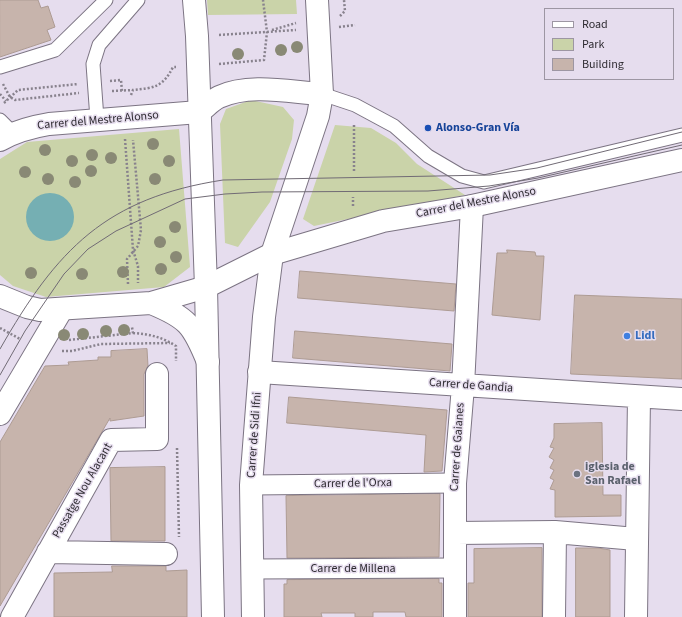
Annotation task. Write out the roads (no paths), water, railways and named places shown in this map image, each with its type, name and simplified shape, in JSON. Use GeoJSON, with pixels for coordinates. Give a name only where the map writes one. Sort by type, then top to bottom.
{"type":"FeatureCollection","features":[{"type":"Feature","properties":{"kind":"main road"},"geometry":{"type":"LineString","coordinates":[[194,0],[197,36],[206,287],[213,617]]}},
{"type":"Feature","properties":{"kind":"main road"},"geometry":{"type":"LineString","coordinates":[[272,254],[318,116],[322,94],[317,0]]}},
{"type":"Feature","properties":{"kind":"main road","name":"Carrer del Mestre Alonso"},"geometry":{"type":"LineString","coordinates":[[4,131],[97,119],[200,112],[218,98],[237,91],[267,90],[322,94]]}},
{"type":"Feature","properties":{"kind":"main road","name":"Carrer del Mestre Alonso"},"geometry":{"type":"LineString","coordinates":[[0,296],[27,307],[40,310],[62,309],[206,287],[272,254],[383,221],[472,206],[682,160]]}},
{"type":"Feature","properties":{"kind":"main road","name":"Carrer de Gaianes"},"geometry":{"type":"LineString","coordinates":[[455,617],[455,483],[463,386],[472,206]]}},
{"type":"Feature","properties":{"kind":"main road","name":"Carrer de Sidi Ifni"},"geometry":{"type":"LineString","coordinates":[[253,617],[251,485],[264,317],[272,254]]}},
{"type":"Feature","properties":{"kind":"main road","name":"Carrer del Mestre Alonso"},"geometry":{"type":"LineString","coordinates":[[140,298],[174,312],[189,323],[198,336],[208,362]]}},
{"type":"Feature","properties":{"kind":"main road"},"geometry":{"type":"LineString","coordinates":[[0,414],[62,309]]}},
{"type":"Feature","properties":{"kind":"main road","name":"Carrer de Gandia"},"geometry":{"type":"LineString","coordinates":[[259,372],[682,399]]}},
{"type":"Feature","properties":{"kind":"main road","name":"Passatge Nou Alacant"},"geometry":{"type":"LineString","coordinates":[[12,617],[111,440],[157,439],[157,374]]}},
{"type":"Feature","properties":{"kind":"main road"},"geometry":{"type":"LineString","coordinates":[[636,617],[639,397]]}},
{"type":"Feature","properties":{"kind":"main road"},"geometry":{"type":"LineString","coordinates":[[456,533],[554,532],[636,539]]}},
{"type":"Feature","properties":{"kind":"main road"},"geometry":{"type":"LineString","coordinates":[[554,532],[554,617]]}},
{"type":"Feature","properties":{"kind":"main road"},"geometry":{"type":"LineString","coordinates":[[48,552],[172,546]]}},
{"type":"Feature","properties":{"kind":"street","name":"Carrer de l'Orxa"},"geometry":{"type":"LineString","coordinates":[[251,485],[455,483]]}},
{"type":"Feature","properties":{"kind":"street","name":"Carrer de Millena"},"geometry":{"type":"LineString","coordinates":[[252,569],[455,568]]}},
{"type":"Feature","properties":{"kind":"lane"},"geometry":{"type":"LineString","coordinates":[[0,67],[55,50],[106,0]]}},
{"type":"Feature","properties":{"kind":"lane"},"geometry":{"type":"LineString","coordinates":[[97,119],[93,64],[100,45],[138,0]]}},
{"type":"Feature","properties":{"kind":"lane","name":"Carrer del Mestre Alonso"},"geometry":{"type":"LineString","coordinates":[[322,94],[355,105],[394,126],[428,156],[462,176],[484,182],[682,135]]}},
{"type":"Feature","properties":{"kind":"tram line"},"geometry":{"type":"LineString","coordinates":[[0,349],[42,283],[65,256],[89,234],[116,215],[147,200],[182,188],[223,180],[490,175],[537,168],[682,132]]}},
{"type":"Feature","properties":{"kind":"tram line"},"geometry":{"type":"LineString","coordinates":[[0,375],[25,331],[64,274],[88,249],[116,231],[185,199],[225,194],[262,192],[428,191],[489,186],[538,178],[682,145]]}},
{"type":"Feature","properties":{"kind":"place","name":"Alonso-Gran Vía"},"geometry":{"type":"Point","coordinates":[428,128]}},
{"type":"Feature","properties":{"kind":"place","name":"Lidl"},"geometry":{"type":"Point","coordinates":[627,336]}},
{"type":"Feature","properties":{"kind":"place","name":"iglesia de San Rafael"},"geometry":{"type":"Point","coordinates":[577,474]}}]}
